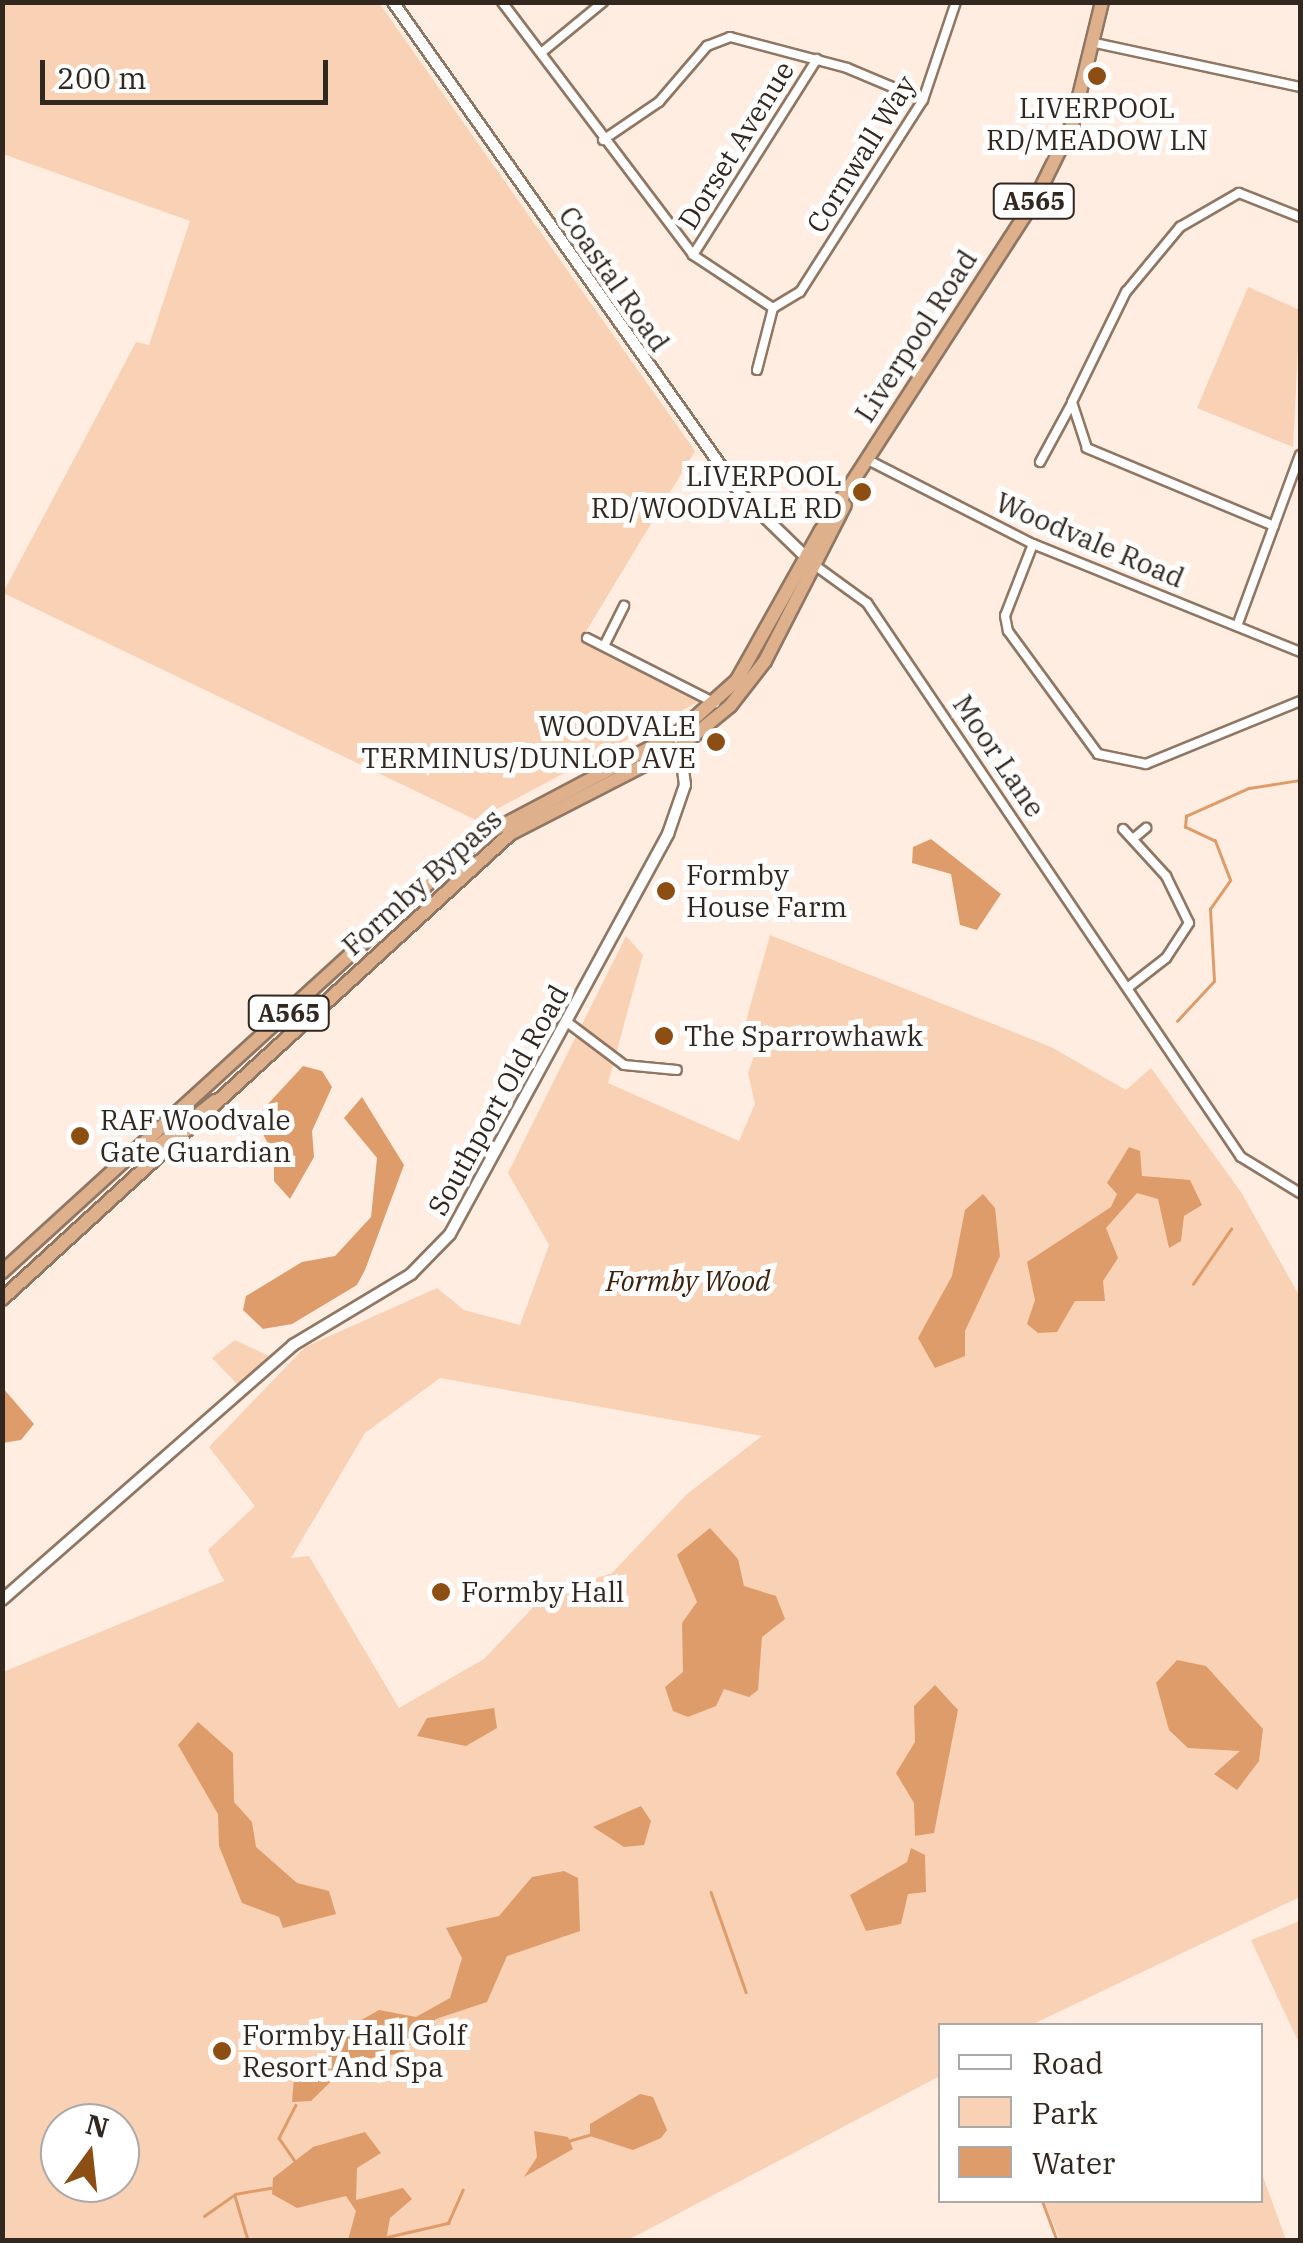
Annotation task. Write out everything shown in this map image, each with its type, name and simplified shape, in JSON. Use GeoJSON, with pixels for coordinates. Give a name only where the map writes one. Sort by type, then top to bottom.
{"type":"FeatureCollection","features":[{"type":"Feature","properties":{"kind":"highway","name":"Liverpool Road"},"geometry":{"type":"LineString","coordinates":[[679,739],[765,662],[856,475],[1035,200],[1072,125],[1102,2]]}},
{"type":"Feature","properties":{"kind":"highway","name":"Liverpool Road"},"geometry":{"type":"LineString","coordinates":[[679,739],[715,704],[755,654],[811,562]]}},
{"type":"Feature","properties":{"kind":"highway","name":"Formby Bypass"},"geometry":{"type":"LineString","coordinates":[[2,1299],[510,834],[679,739]]}},
{"type":"Feature","properties":{"kind":"highway","name":"Formby Bypass"},"geometry":{"type":"LineString","coordinates":[[2,1272],[477,839],[679,739]]}},
{"type":"Feature","properties":{"kind":"highway"},"geometry":{"type":"LineString","coordinates":[[145,1143],[157,1147],[234,1090]]}},
{"type":"Feature","properties":{"kind":"street","name":"Coastal Road"},"geometry":{"type":"LineString","coordinates":[[392,2],[740,493],[811,562]]}},
{"type":"Feature","properties":{"kind":"street"},"geometry":{"type":"LineString","coordinates":[[502,2],[693,254],[773,308],[757,370]]}},
{"type":"Feature","properties":{"kind":"street"},"geometry":{"type":"LineString","coordinates":[[541,53],[602,2]]}},
{"type":"Feature","properties":{"kind":"street","name":"Cornwall Way"},"geometry":{"type":"LineString","coordinates":[[773,308],[800,292],[923,100],[956,2]]}},
{"type":"Feature","properties":{"kind":"street"},"geometry":{"type":"LineString","coordinates":[[604,140],[658,102],[718,40],[817,59],[923,100]]}},
{"type":"Feature","properties":{"kind":"street"},"geometry":{"type":"LineString","coordinates":[[1095,43],[1300,86]]}},
{"type":"Feature","properties":{"kind":"street","name":"Dorset Avenue"},"geometry":{"type":"LineString","coordinates":[[693,254],[817,59]]}},
{"type":"Feature","properties":{"kind":"street"},"geometry":{"type":"LineString","coordinates":[[1040,462],[1126,292],[1180,226],[1238,193],[1300,217]]}},
{"type":"Feature","properties":{"kind":"street"},"geometry":{"type":"LineString","coordinates":[[1072,403],[1087,448],[1274,526]]}},
{"type":"Feature","properties":{"kind":"street"},"geometry":{"type":"LineString","coordinates":[[1237,626],[1300,455]]}},
{"type":"Feature","properties":{"kind":"street","name":"Woodvale Road"},"geometry":{"type":"LineString","coordinates":[[866,459],[1033,544],[1300,652]]}},
{"type":"Feature","properties":{"kind":"street"},"geometry":{"type":"LineString","coordinates":[[1033,544],[1005,616],[1008,631],[1098,754],[1146,764],[1300,701]]}},
{"type":"Feature","properties":{"kind":"street","name":"Moor Lane"},"geometry":{"type":"LineString","coordinates":[[811,562],[867,603],[1130,986],[1241,1157],[1300,1192]]}},
{"type":"Feature","properties":{"kind":"street"},"geometry":{"type":"LineString","coordinates":[[604,646],[624,606]]}},
{"type":"Feature","properties":{"kind":"street"},"geometry":{"type":"LineString","coordinates":[[587,638],[715,704]]}},
{"type":"Feature","properties":{"kind":"street","name":"Southport Old Road"},"geometry":{"type":"LineString","coordinates":[[2,1600],[293,1345],[411,1274],[450,1234],[668,834],[685,785],[679,739]]}},
{"type":"Feature","properties":{"kind":"street"},"geometry":{"type":"LineString","coordinates":[[1123,828],[1134,838],[1189,923],[1166,958],[1130,986]]}},
{"type":"Feature","properties":{"kind":"street"},"geometry":{"type":"LineString","coordinates":[[1134,838],[1146,828]]}},
{"type":"Feature","properties":{"kind":"street"},"geometry":{"type":"LineString","coordinates":[[567,1022],[624,1065],[677,1070]]}},
{"type":"Feature","properties":{"kind":"green space"},"geometry":{"type":"Polygon","coordinates":[[[3,3],[379,3],[695,451],[582,638],[702,700],[476,820],[3,593],[136,342],[149,345],[190,221],[3,154],[3,3]]]}},
{"type":"Feature","properties":{"kind":"green space"},"geometry":{"type":"Polygon","coordinates":[[[1248,287],[1300,310],[1293,447],[1197,408],[1248,287]]]}},
{"type":"Feature","properties":{"kind":"green space","name":"Formby Wood"},"geometry":{"type":"Polygon","coordinates":[[[770,935],[1051,1047],[1126,1090],[1151,1068],[1241,1192],[1300,1297],[1300,1897],[1035,2023],[938,2023],[938,2077],[628,2240],[3,2240],[3,1672],[224,1581],[208,1550],[255,1506],[209,1447],[305,1347],[437,1288],[464,1310],[520,1325],[549,1245],[508,1173],[626,936],[643,955],[608,1083],[739,1141],[755,1104],[748,1073],[762,1034],[746,1021],[770,935]],[[440,1378],[365,1433],[291,1558],[309,1556],[399,1708],[484,1659],[544,1596],[612,1573],[687,1494],[762,1436],[440,1378]]]}},
{"type":"Feature","properties":{"kind":"green space"},"geometry":{"type":"Polygon","coordinates":[[[235,1340],[271,1357],[240,1387],[212,1358],[235,1340]]]}},
{"type":"Feature","properties":{"kind":"green space"},"geometry":{"type":"Polygon","coordinates":[[[1300,1921],[1300,2038],[1297,2039],[1251,1940],[1300,1921]]]}},
{"type":"Feature","properties":{"kind":"green space"},"geometry":{"type":"Polygon","coordinates":[[[1263,2177],[1286,2240],[1060,2240],[1045,2203],[1263,2203],[1263,2177]]]}},
{"type":"Feature","properties":{"kind":"water"},"geometry":{"type":"Polygon","coordinates":[[[931,839],[1001,894],[977,930],[960,925],[951,874],[912,863],[913,847],[931,839]]]}},
{"type":"Feature","properties":{"kind":"water"},"geometry":{"type":"Polygon","coordinates":[[[303,1066],[322,1071],[332,1087],[312,1131],[314,1157],[290,1199],[274,1181],[274,1156],[255,1118],[303,1066]]]}},
{"type":"Feature","properties":{"kind":"water"},"geometry":{"type":"Polygon","coordinates":[[[362,1097],[404,1165],[365,1270],[357,1285],[292,1324],[263,1329],[243,1310],[246,1296],[302,1262],[335,1256],[371,1217],[377,1158],[344,1118],[362,1097]]]}},
{"type":"Feature","properties":{"kind":"water"},"geometry":{"type":"Polygon","coordinates":[[[1129,1147],[1140,1151],[1142,1176],[1190,1180],[1202,1205],[1184,1216],[1181,1241],[1169,1248],[1158,1199],[1137,1193],[1106,1228],[1118,1258],[1103,1281],[1105,1301],[1075,1301],[1057,1332],[1038,1333],[1027,1324],[1035,1300],[1027,1262],[1111,1207],[1117,1194],[1107,1183],[1129,1147]]]}},
{"type":"Feature","properties":{"kind":"water"},"geometry":{"type":"Polygon","coordinates":[[[983,1194],[995,1208],[1000,1256],[965,1331],[965,1356],[935,1368],[918,1338],[952,1276],[965,1210],[983,1194]]]}},
{"type":"Feature","properties":{"kind":"water"},"geometry":{"type":"Polygon","coordinates":[[[2,1387],[34,1424],[21,1440],[3,1443],[2,1387]]]}},
{"type":"Feature","properties":{"kind":"water"},"geometry":{"type":"Polygon","coordinates":[[[710,1528],[738,1559],[744,1586],[776,1596],[785,1619],[762,1637],[758,1690],[749,1697],[724,1689],[716,1706],[688,1717],[673,1711],[665,1687],[683,1672],[682,1623],[697,1602],[677,1555],[710,1528]]]}},
{"type":"Feature","properties":{"kind":"water"},"geometry":{"type":"Polygon","coordinates":[[[1177,1660],[1206,1666],[1263,1729],[1259,1761],[1237,1790],[1214,1774],[1240,1751],[1188,1748],[1169,1730],[1156,1683],[1177,1660]]]}},
{"type":"Feature","properties":{"kind":"water"},"geometry":{"type":"Polygon","coordinates":[[[935,1685],[958,1710],[934,1833],[915,1836],[914,1803],[896,1773],[915,1742],[914,1706],[935,1685]]]}},
{"type":"Feature","properties":{"kind":"water"},"geometry":{"type":"Polygon","coordinates":[[[494,1708],[497,1728],[466,1746],[417,1736],[427,1718],[494,1708]]]}},
{"type":"Feature","properties":{"kind":"water"},"geometry":{"type":"Polygon","coordinates":[[[198,1722],[233,1753],[234,1802],[252,1822],[256,1847],[297,1883],[329,1891],[336,1914],[283,1928],[279,1917],[242,1903],[219,1846],[218,1814],[178,1745],[198,1722]]]}},
{"type":"Feature","properties":{"kind":"water"},"geometry":{"type":"Polygon","coordinates":[[[641,1806],[651,1821],[644,1845],[624,1847],[593,1827],[641,1806]]]}},
{"type":"Feature","properties":{"kind":"water"},"geometry":{"type":"Polygon","coordinates":[[[911,1848],[925,1855],[926,1892],[908,1894],[901,1924],[866,1931],[850,1895],[907,1862],[911,1848]]]}},
{"type":"Feature","properties":{"kind":"water"},"geometry":{"type":"Polygon","coordinates":[[[564,1871],[578,1878],[580,1931],[507,1956],[487,2002],[436,2019],[402,2053],[352,2061],[311,2101],[292,2102],[294,2077],[316,2073],[351,2026],[379,2010],[416,2017],[450,1998],[462,1958],[446,1928],[499,1916],[532,1877],[564,1871]]]}},
{"type":"Feature","properties":{"kind":"water"},"geometry":{"type":"Polygon","coordinates":[[[640,2094],[653,2097],[667,2130],[661,2138],[633,2150],[590,2136],[590,2124],[640,2094]]]}},
{"type":"Feature","properties":{"kind":"water"},"geometry":{"type":"Polygon","coordinates":[[[534,2131],[568,2137],[573,2149],[524,2177],[537,2157],[534,2131]]]}},
{"type":"Feature","properties":{"kind":"water"},"geometry":{"type":"Polygon","coordinates":[[[365,2132],[381,2153],[357,2168],[356,2200],[403,2188],[412,2199],[390,2218],[386,2240],[348,2240],[356,2211],[346,2196],[297,2208],[272,2194],[273,2178],[313,2147],[365,2132]]]}},
{"type":"Feature","properties":{"kind":"waterway"},"geometry":{"type":"LineString","coordinates":[[1177,1021],[1214,981],[1210,909],[1230,880],[1215,841],[1185,827],[1186,816],[1249,788],[1300,780]]}},
{"type":"Feature","properties":{"kind":"waterway"},"geometry":{"type":"LineString","coordinates":[[1193,1284],[1231,1229]]}},
{"type":"Feature","properties":{"kind":"waterway"},"geometry":{"type":"LineString","coordinates":[[711,1892],[746,1992]]}},
{"type":"Feature","properties":{"kind":"waterway"},"geometry":{"type":"LineString","coordinates":[[296,2105],[279,2138],[297,2164]]}},
{"type":"Feature","properties":{"kind":"waterway"},"geometry":{"type":"LineString","coordinates":[[568,2141],[589,2135]]}},
{"type":"Feature","properties":{"kind":"waterway"},"geometry":{"type":"LineString","coordinates":[[204,2216],[235,2194],[270,2188]]}},
{"type":"Feature","properties":{"kind":"waterway"},"geometry":{"type":"LineString","coordinates":[[387,2237],[448,2223],[463,2190]]}},
{"type":"Feature","properties":{"kind":"waterway"},"geometry":{"type":"LineString","coordinates":[[235,2196],[248,2240]]}},
{"type":"Feature","properties":{"kind":"waterway"},"geometry":{"type":"LineString","coordinates":[[1043,2203],[1057,2240]]}},
{"type":"Feature","properties":{"kind":"place","name":"LIVERPOOL RD/MEADOW LN"},"geometry":{"type":"Point","coordinates":[1097,76]}},
{"type":"Feature","properties":{"kind":"place","name":"LIVERPOOL RD/WOODVALE RD"},"geometry":{"type":"Point","coordinates":[862,492]}},
{"type":"Feature","properties":{"kind":"place","name":"WOODVALE TERMINUS/DUNLOP AVE"},"geometry":{"type":"Point","coordinates":[716,742]}},
{"type":"Feature","properties":{"kind":"place","name":"Formby House Farm"},"geometry":{"type":"Point","coordinates":[666,891]}},
{"type":"Feature","properties":{"kind":"place","name":"The Sparrowhawk"},"geometry":{"type":"Point","coordinates":[664,1036]}},
{"type":"Feature","properties":{"kind":"place","name":"RAF Woodvale Gate Guardian"},"geometry":{"type":"Point","coordinates":[80,1136]}},
{"type":"Feature","properties":{"kind":"place","name":"Formby Hall"},"geometry":{"type":"Point","coordinates":[441,1592]}},
{"type":"Feature","properties":{"kind":"place","name":"Formby Hall Golf Resort And Spa"},"geometry":{"type":"Point","coordinates":[222,2051]}}]}
